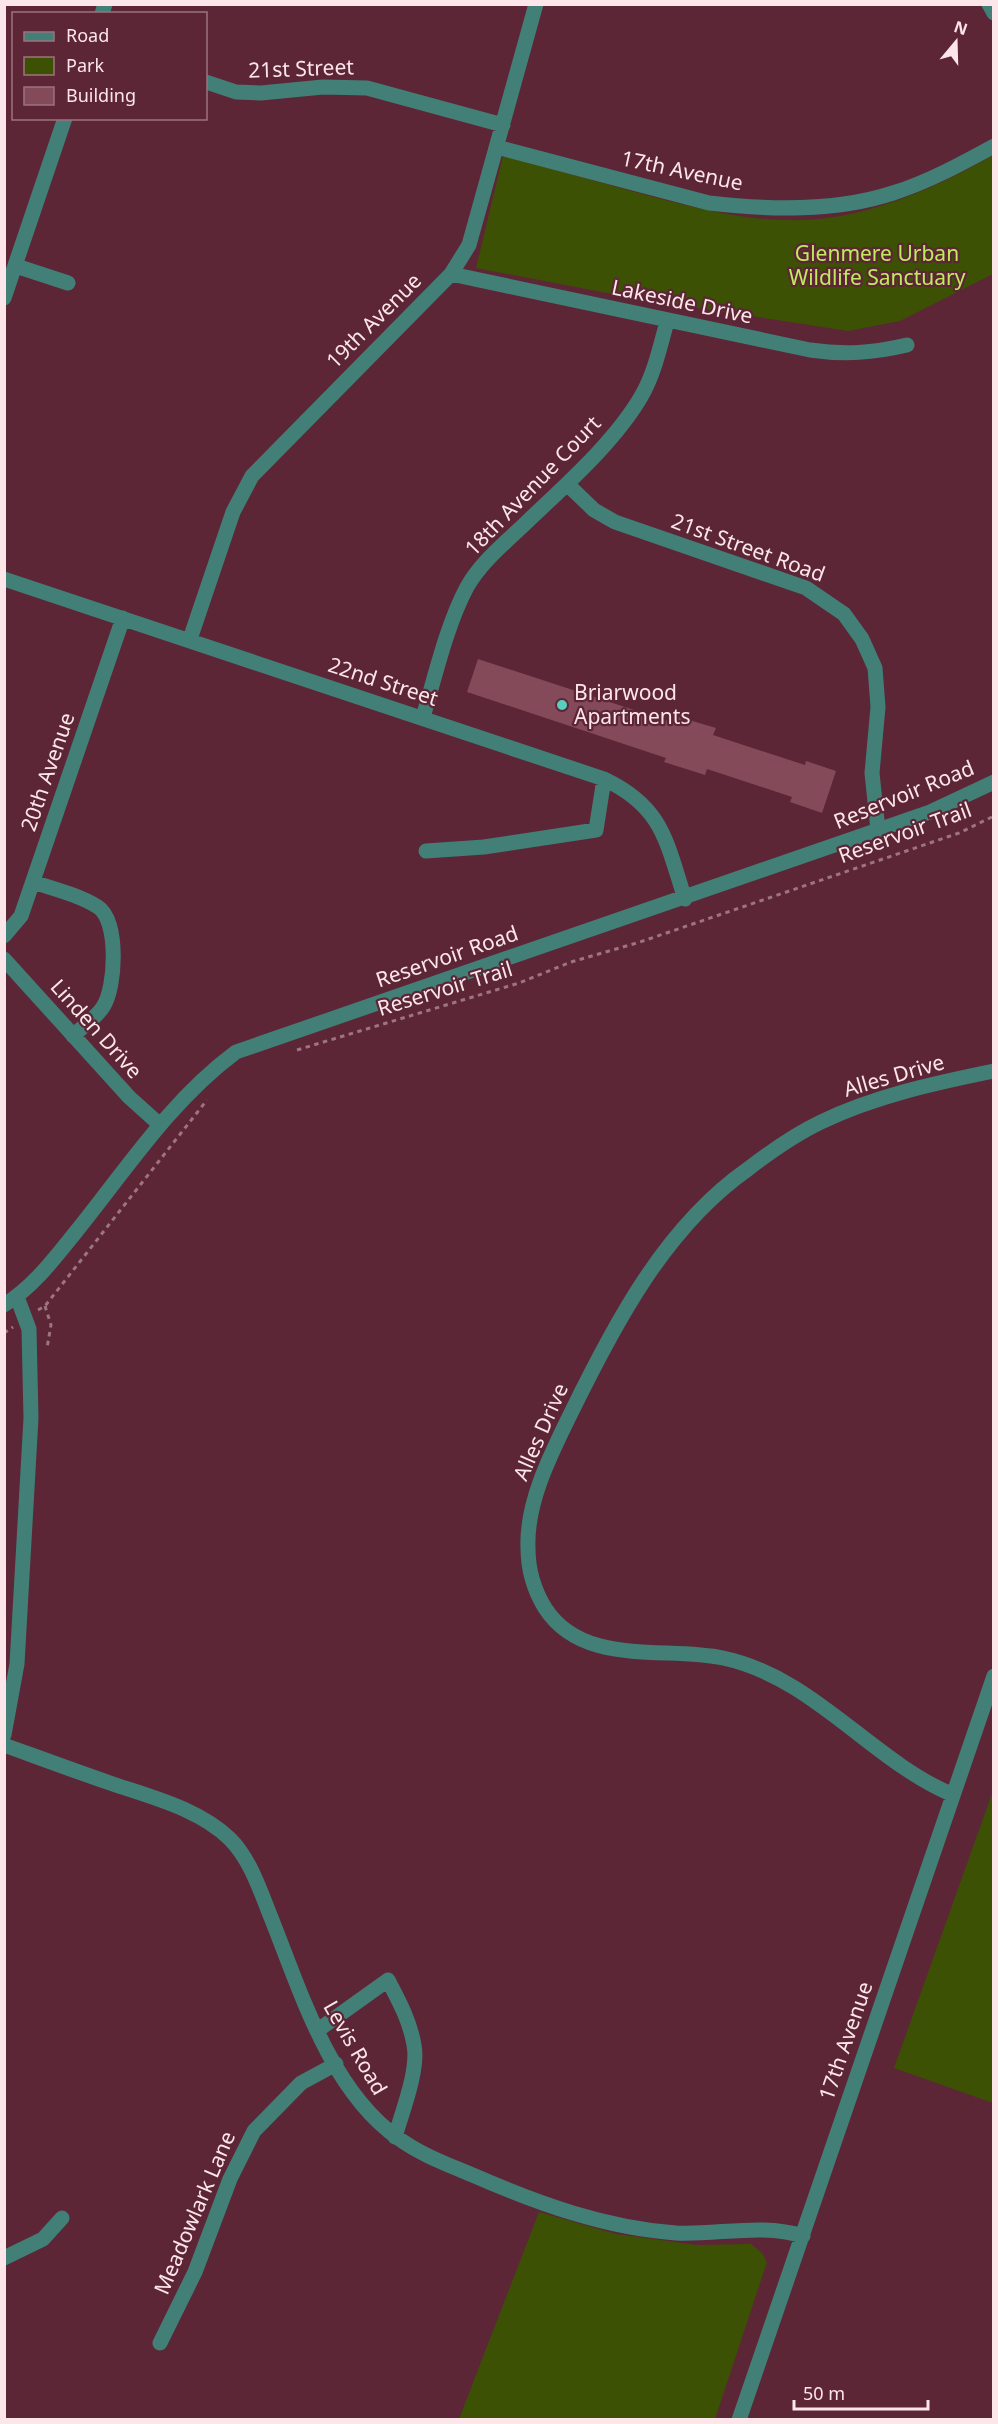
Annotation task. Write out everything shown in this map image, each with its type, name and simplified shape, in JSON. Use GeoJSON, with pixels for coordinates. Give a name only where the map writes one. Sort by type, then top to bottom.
{"type":"FeatureCollection","features":[{"type":"Feature","properties":{"kind":"street","name":"19th Avenue"},"geometry":{"type":"LineString","coordinates":[[190,639],[233,512],[252,476],[451,274],[469,245],[536,4]]}},
{"type":"Feature","properties":{"kind":"street"},"geometry":{"type":"LineString","coordinates":[[989,4],[993,13]]}},
{"type":"Feature","properties":{"kind":"street","name":"21st Street"},"geometry":{"type":"LineString","coordinates":[[207,82],[236,92],[253,93],[323,87],[367,88],[503,125]]}},
{"type":"Feature","properties":{"kind":"street"},"geometry":{"type":"LineString","coordinates":[[4,298],[64,120]]}},
{"type":"Feature","properties":{"kind":"street","name":"17th Avenue"},"geometry":{"type":"LineString","coordinates":[[497,147],[709,203],[740,207],[806,208],[892,194],[950,170],[993,146]]}},
{"type":"Feature","properties":{"kind":"street"},"geometry":{"type":"LineString","coordinates":[[16,267],[68,283]]}},
{"type":"Feature","properties":{"kind":"street","name":"Lakeside Drive"},"geometry":{"type":"LineString","coordinates":[[451,274],[667,322],[844,355],[873,353],[907,345]]}},
{"type":"Feature","properties":{"kind":"street","name":"18th Avenue Court"},"geometry":{"type":"LineString","coordinates":[[423,717],[444,649],[467,588],[486,562],[567,483],[616,430],[641,396],[657,358],[667,322]]}},
{"type":"Feature","properties":{"kind":"street","name":"21st Street Road"},"geometry":{"type":"LineString","coordinates":[[567,483],[594,510],[615,522],[806,588],[844,614],[862,639],[875,668],[878,707],[872,773],[878,830]]}},
{"type":"Feature","properties":{"kind":"street","name":"22nd Street"},"geometry":{"type":"LineString","coordinates":[[4,579],[604,778],[627,790],[652,813],[667,843],[685,899]]}},
{"type":"Feature","properties":{"kind":"street","name":"20th Avenue"},"geometry":{"type":"LineString","coordinates":[[4,936],[21,916],[123,618]]}},
{"type":"Feature","properties":{"kind":"street"},"geometry":{"type":"LineString","coordinates":[[426,851],[484,846],[596,830],[604,778]]}},
{"type":"Feature","properties":{"kind":"street","name":"Reservoir Road"},"geometry":{"type":"LineString","coordinates":[[11,1301],[43,1272],[159,1124],[207,1074],[236,1052],[268,1039],[685,899],[949,805],[993,782]]}},
{"type":"Feature","properties":{"kind":"street"},"geometry":{"type":"LineString","coordinates":[[33,882],[99,908],[110,920],[113,949],[109,995],[103,1009],[73,1036]]}},
{"type":"Feature","properties":{"kind":"street","name":"Linden Drive"},"geometry":{"type":"LineString","coordinates":[[4,959],[129,1097],[159,1124]]}},
{"type":"Feature","properties":{"kind":"street","name":"Alles Drive"},"geometry":{"type":"LineString","coordinates":[[951,1794],[921,1779],[846,1722],[795,1688],[753,1668],[723,1658],[614,1650],[586,1642],[560,1626],[544,1607],[531,1577],[527,1546],[535,1498],[551,1454],[593,1367],[636,1293],[670,1247],[717,1194],[746,1170],[817,1123],[854,1107],[937,1083],[993,1071]]}},
{"type":"Feature","properties":{"kind":"street"},"geometry":{"type":"LineString","coordinates":[[4,1735],[17,1664],[31,1418],[29,1329],[26,1318],[11,1301]]}},
{"type":"Feature","properties":{"kind":"street","name":"17th Avenue"},"geometry":{"type":"LineString","coordinates":[[739,2420],[993,1676]]}},
{"type":"Feature","properties":{"kind":"street","name":"Levis Road"},"geometry":{"type":"LineString","coordinates":[[4,1744],[179,1808],[228,1837],[254,1875],[318,2030],[336,2064],[359,2103],[395,2137],[433,2158],[516,2194],[575,2214],[657,2231],[728,2233],[783,2229],[803,2236]]}},
{"type":"Feature","properties":{"kind":"street"},"geometry":{"type":"LineString","coordinates":[[318,2030],[388,1980],[406,2013],[415,2047],[413,2069],[395,2137]]}},
{"type":"Feature","properties":{"kind":"street","name":"Meadowlark Lane"},"geometry":{"type":"LineString","coordinates":[[160,2343],[195,2272],[230,2179],[254,2131],[301,2083],[336,2064]]}},
{"type":"Feature","properties":{"kind":"street"},"geometry":{"type":"LineString","coordinates":[[4,2258],[43,2239],[62,2218]]}},
{"type":"Feature","properties":{"kind":"path","name":"Reservoir Trail"},"geometry":{"type":"LineString","coordinates":[[288,1053],[508,986],[571,962],[640,942],[959,833],[993,816]]}},
{"type":"Feature","properties":{"kind":"path"},"geometry":{"type":"LineString","coordinates":[[4,1332],[45,1305],[214,1092]]}},
{"type":"Feature","properties":{"kind":"path"},"geometry":{"type":"LineString","coordinates":[[45,1305],[51,1325],[46,1359]]}},
{"type":"Feature","properties":{"kind":"green space","name":"Glenmere Urban Wildlife Sanctuary"},"geometry":{"type":"Polygon","coordinates":[[[993,155],[993,274],[900,321],[848,331],[633,298],[476,268],[503,156],[703,209],[772,220],[795,220],[842,216],[887,204],[953,177],[993,155]]]}},
{"type":"Feature","properties":{"kind":"green space"},"geometry":{"type":"Polygon","coordinates":[[[993,1791],[993,2103],[894,2068],[993,1791]]]}},
{"type":"Feature","properties":{"kind":"green space"},"geometry":{"type":"Polygon","coordinates":[[[539,2212],[616,2234],[697,2245],[751,2244],[762,2253],[767,2262],[715,2419],[459,2419],[539,2212]]]}},
{"type":"Feature","properties":{"kind":"building"},"geometry":{"type":"Polygon","coordinates":[[[478,659],[677,724],[679,717],[716,728],[713,735],[805,765],[806,761],[836,771],[822,813],[790,802],[792,797],[707,769],[705,775],[664,762],[666,758],[467,692],[478,659]]]}},
{"type":"Feature","properties":{"kind":"place","name":"Briarwood Apartments"},"geometry":{"type":"Point","coordinates":[562,705]}}]}
